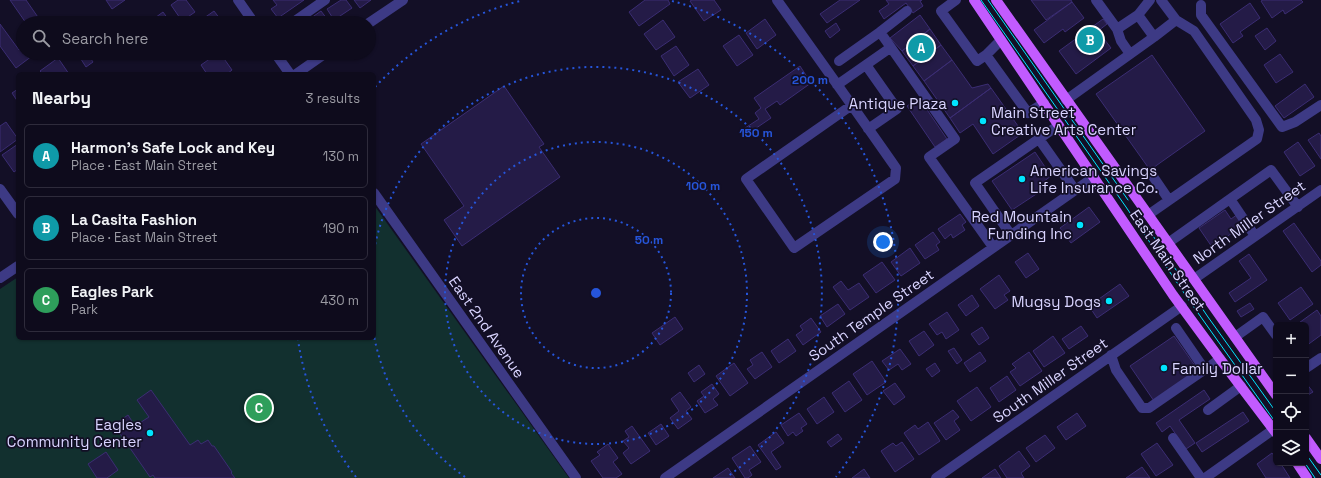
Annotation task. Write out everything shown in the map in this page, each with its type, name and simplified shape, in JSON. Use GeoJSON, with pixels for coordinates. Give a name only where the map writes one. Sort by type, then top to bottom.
{"type":"FeatureCollection","features":[{"type":"Feature","properties":{"kind":"main road","name":"East Main Street"},"geometry":{"type":"LineString","coordinates":[[974,0],[1182,306],[1274,430]]}},
{"type":"Feature","properties":{"kind":"main road","name":"East Main Street"},"geometry":{"type":"LineString","coordinates":[[996,0],[1234,337],[1273,389]]}},
{"type":"Feature","properties":{"kind":"main road"},"geometry":{"type":"LineString","coordinates":[[1309,442],[1321,459]]}},
{"type":"Feature","properties":{"kind":"main road"},"geometry":{"type":"LineString","coordinates":[[1299,466],[1307,478]]}},
{"type":"Feature","properties":{"kind":"street"},"geometry":{"type":"LineString","coordinates":[[238,0],[249,16]]}},
{"type":"Feature","properties":{"kind":"street"},"geometry":{"type":"LineString","coordinates":[[302,16],[325,0]]}},
{"type":"Feature","properties":{"kind":"street"},"geometry":{"type":"LineString","coordinates":[[376,18],[403,0]]}},
{"type":"Feature","properties":{"kind":"street"},"geometry":{"type":"LineString","coordinates":[[777,0],[896,168],[895,179],[794,248],[746,179],[852,106]]}},
{"type":"Feature","properties":{"kind":"street"},"geometry":{"type":"LineString","coordinates":[[956,0],[941,11],[977,61],[986,55],[1001,40]]}},
{"type":"Feature","properties":{"kind":"street"},"geometry":{"type":"LineString","coordinates":[[1096,0],[1117,29],[1121,41],[1130,54]]}},
{"type":"Feature","properties":{"kind":"street"},"geometry":{"type":"LineString","coordinates":[[1117,29],[1138,15],[1150,0]]}},
{"type":"Feature","properties":{"kind":"street"},"geometry":{"type":"LineString","coordinates":[[1148,215],[1257,138],[1259,130],[1256,120],[1194,31],[1176,20],[1161,0]]}},
{"type":"Feature","properties":{"kind":"street"},"geometry":{"type":"LineString","coordinates":[[1202,2],[1201,15],[1282,127],[1295,122],[1321,105]]}},
{"type":"Feature","properties":{"kind":"street"},"geometry":{"type":"LineString","coordinates":[[839,61],[907,11]]}},
{"type":"Feature","properties":{"kind":"street"},"geometry":{"type":"LineString","coordinates":[[1138,15],[1154,37]]}},
{"type":"Feature","properties":{"kind":"street"},"geometry":{"type":"LineString","coordinates":[[1066,100],[1176,20]]}},
{"type":"Feature","properties":{"kind":"street"},"geometry":{"type":"LineString","coordinates":[[880,32],[954,138],[929,157],[993,247]]}},
{"type":"Feature","properties":{"kind":"street"},"geometry":{"type":"LineString","coordinates":[[837,85],[890,48]]}},
{"type":"Feature","properties":{"kind":"street"},"geometry":{"type":"LineString","coordinates":[[986,55],[1028,113],[1044,103]]}},
{"type":"Feature","properties":{"kind":"street"},"geometry":{"type":"LineString","coordinates":[[280,60],[289,72]]}},
{"type":"Feature","properties":{"kind":"street"},"geometry":{"type":"LineString","coordinates":[[299,72],[316,60]]}},
{"type":"Feature","properties":{"kind":"street"},"geometry":{"type":"LineString","coordinates":[[866,65],[897,109],[868,129]]}},
{"type":"Feature","properties":{"kind":"street"},"geometry":{"type":"LineString","coordinates":[[1011,235],[975,183],[1059,126]]}},
{"type":"Feature","properties":{"kind":"street"},"geometry":{"type":"LineString","coordinates":[[1039,139],[1075,190]]}},
{"type":"Feature","properties":{"kind":"street"},"geometry":{"type":"LineString","coordinates":[[1168,243],[1271,170],[1298,207]]}},
{"type":"Feature","properties":{"kind":"street"},"geometry":{"type":"LineString","coordinates":[[1152,176],[1169,200]]}},
{"type":"Feature","properties":{"kind":"street","name":"South Temple Street"},"geometry":{"type":"LineString","coordinates":[[665,478],[1094,177]]}},
{"type":"Feature","properties":{"kind":"street"},"geometry":{"type":"LineString","coordinates":[[0,189],[16,211]]}},
{"type":"Feature","properties":{"kind":"street","name":"North Miller Street"},"geometry":{"type":"LineString","coordinates":[[1194,279],[1321,190]]}},
{"type":"Feature","properties":{"kind":"street","name":"East 2nd Avenue"},"geometry":{"type":"LineString","coordinates":[[376,195],[576,478]]}},
{"type":"Feature","properties":{"kind":"street"},"geometry":{"type":"LineString","coordinates":[[1230,199],[1255,236]]}},
{"type":"Feature","properties":{"kind":"street"},"geometry":{"type":"LineString","coordinates":[[0,278],[16,267]]}},
{"type":"Feature","properties":{"kind":"street","name":"South Miller Street"},"geometry":{"type":"LineString","coordinates":[[936,478],[1182,306]]}},
{"type":"Feature","properties":{"kind":"street"},"geometry":{"type":"LineString","coordinates":[[1234,337],[1263,317],[1273,331]]}},
{"type":"Feature","properties":{"kind":"street"},"geometry":{"type":"LineString","coordinates":[[1176,328],[1205,370]]}},
{"type":"Feature","properties":{"kind":"street"},"geometry":{"type":"LineString","coordinates":[[1111,355],[1116,370],[1142,408],[1149,408],[1220,359]]}},
{"type":"Feature","properties":{"kind":"street"},"geometry":{"type":"LineString","coordinates":[[1309,366],[1321,358]]}},
{"type":"Feature","properties":{"kind":"street"},"geometry":{"type":"LineString","coordinates":[[1208,410],[1241,386]]}},
{"type":"Feature","properties":{"kind":"street"},"geometry":{"type":"LineString","coordinates":[[1205,478],[1273,432]]}},
{"type":"Feature","properties":{"kind":"street"},"geometry":{"type":"LineString","coordinates":[[1173,438],[1201,478]]}},
{"type":"Feature","properties":{"kind":"green space"},"geometry":{"type":"Polygon","coordinates":[[[376,208],[569,478],[0,478],[0,289],[16,278],[16,340],[376,340],[376,208]]]}},
{"type":"Feature","properties":{"kind":"building"},"geometry":{"type":"Polygon","coordinates":[[[10,0],[26,0],[37,16],[21,16],[10,0]]]}},
{"type":"Feature","properties":{"kind":"building"},"geometry":{"type":"Polygon","coordinates":[[[106,0],[125,0],[112,9],[106,0]]]}},
{"type":"Feature","properties":{"kind":"building"},"geometry":{"type":"Polygon","coordinates":[[[178,0],[186,0],[195,12],[189,16],[179,16],[171,5],[178,0]]]}},
{"type":"Feature","properties":{"kind":"building"},"geometry":{"type":"Polygon","coordinates":[[[273,0],[304,0],[281,16],[276,16],[271,9],[277,5],[273,0]]]}},
{"type":"Feature","properties":{"kind":"building"},"geometry":{"type":"Polygon","coordinates":[[[341,0],[346,0],[352,8],[340,16],[331,16],[327,9],[341,0]]]}},
{"type":"Feature","properties":{"kind":"building"},"geometry":{"type":"Polygon","coordinates":[[[354,0],[371,0],[360,8],[354,0]]]}},
{"type":"Feature","properties":{"kind":"building"},"geometry":{"type":"Polygon","coordinates":[[[645,0],[668,0],[670,4],[639,26],[629,12],[645,0]]]}},
{"type":"Feature","properties":{"kind":"building"},"geometry":{"type":"Polygon","coordinates":[[[714,0],[721,10],[704,21],[690,1],[714,0]]]}},
{"type":"Feature","properties":{"kind":"building"},"geometry":{"type":"Polygon","coordinates":[[[840,0],[860,0],[827,23],[820,14],[840,0]]]}},
{"type":"Feature","properties":{"kind":"building"},"geometry":{"type":"Polygon","coordinates":[[[886,0],[922,0],[920,1],[923,6],[913,13],[906,3],[884,19],[879,11],[889,4],[886,0]]]}},
{"type":"Feature","properties":{"kind":"building"},"geometry":{"type":"Polygon","coordinates":[[[1031,0],[1071,0],[1072,2],[1046,20],[1031,0]]]}},
{"type":"Feature","properties":{"kind":"building"},"geometry":{"type":"Polygon","coordinates":[[[1301,0],[1303,2],[1285,14],[1283,10],[1272,18],[1261,1],[1301,0]]]}},
{"type":"Feature","properties":{"kind":"building"},"geometry":{"type":"Polygon","coordinates":[[[1072,2],[1084,18],[1065,32],[1063,29],[1044,43],[1034,30],[1072,2]]]}},
{"type":"Feature","properties":{"kind":"building"},"geometry":{"type":"Polygon","coordinates":[[[1250,3],[1260,18],[1240,32],[1243,36],[1233,43],[1220,24],[1250,3]]]}},
{"type":"Feature","properties":{"kind":"building"},"geometry":{"type":"Polygon","coordinates":[[[214,11],[218,16],[207,16],[214,11]]]}},
{"type":"Feature","properties":{"kind":"building"},"geometry":{"type":"Polygon","coordinates":[[[321,11],[325,16],[314,16],[321,11]]]}},
{"type":"Feature","properties":{"kind":"building"},"geometry":{"type":"Polygon","coordinates":[[[163,12],[166,16],[158,16],[163,12]]]}},
{"type":"Feature","properties":{"kind":"building"},"geometry":{"type":"Polygon","coordinates":[[[920,15],[930,29],[902,51],[890,38],[920,15]]]}},
{"type":"Feature","properties":{"kind":"building"},"geometry":{"type":"Polygon","coordinates":[[[765,19],[776,35],[757,49],[746,33],[765,19]]]}},
{"type":"Feature","properties":{"kind":"building"},"geometry":{"type":"Polygon","coordinates":[[[1103,19],[1107,24],[1098,31],[1111,48],[1076,74],[1059,51],[1103,19]]]}},
{"type":"Feature","properties":{"kind":"building"},"geometry":{"type":"Polygon","coordinates":[[[663,20],[675,37],[656,50],[644,34],[663,20]]]}},
{"type":"Feature","properties":{"kind":"building"},"geometry":{"type":"Polygon","coordinates":[[[836,23],[840,30],[830,38],[825,31],[836,23]]]}},
{"type":"Feature","properties":{"kind":"building"},"geometry":{"type":"Polygon","coordinates":[[[0,24],[16,46],[16,60],[27,60],[16,68],[0,46],[0,24]]]}},
{"type":"Feature","properties":{"kind":"building"},"geometry":{"type":"Polygon","coordinates":[[[1267,28],[1276,41],[1265,50],[1255,36],[1267,28]]]}},
{"type":"Feature","properties":{"kind":"building"},"geometry":{"type":"Polygon","coordinates":[[[930,29],[941,45],[913,66],[902,51],[930,29]]]}},
{"type":"Feature","properties":{"kind":"building"},"geometry":{"type":"Polygon","coordinates":[[[739,35],[753,55],[737,66],[723,46],[739,35]]]}},
{"type":"Feature","properties":{"kind":"building"},"geometry":{"type":"Polygon","coordinates":[[[941,45],[952,60],[924,81],[913,66],[941,45]]]}},
{"type":"Feature","properties":{"kind":"building"},"geometry":{"type":"Polygon","coordinates":[[[676,46],[689,65],[674,76],[661,56],[676,46]]]}},
{"type":"Feature","properties":{"kind":"building"},"geometry":{"type":"Polygon","coordinates":[[[1280,54],[1293,72],[1276,83],[1264,65],[1280,54]]]}},
{"type":"Feature","properties":{"kind":"building"},"geometry":{"type":"Polygon","coordinates":[[[1152,55],[1205,131],[1150,170],[1096,94],[1152,55]]]}},
{"type":"Feature","properties":{"kind":"building"},"geometry":{"type":"Polygon","coordinates":[[[55,60],[59,60],[68,72],[41,72],[40,71],[55,60]]]}},
{"type":"Feature","properties":{"kind":"building"},"geometry":{"type":"Polygon","coordinates":[[[82,60],[92,60],[93,62],[86,67],[82,60]]]}},
{"type":"Feature","properties":{"kind":"building"},"geometry":{"type":"Polygon","coordinates":[[[208,60],[225,60],[232,70],[230,72],[206,72],[201,65],[208,60]]]}},
{"type":"Feature","properties":{"kind":"building","name":"Antique Plaza"},"geometry":{"type":"Polygon","coordinates":[[[952,60],[972,88],[988,84],[991,88],[950,118],[924,81],[952,60]]]}},
{"type":"Feature","properties":{"kind":"building"},"geometry":{"type":"Polygon","coordinates":[[[800,66],[811,83],[780,105],[777,101],[765,109],[771,118],[746,135],[742,130],[759,119],[755,113],[761,108],[754,98],[800,66]]]}},
{"type":"Feature","properties":{"kind":"building"},"geometry":{"type":"Polygon","coordinates":[[[698,69],[709,85],[690,98],[678,82],[698,69]]]}},
{"type":"Feature","properties":{"kind":"building"},"geometry":{"type":"Polygon","coordinates":[[[1305,84],[1314,97],[1284,118],[1275,106],[1305,84]]]}},
{"type":"Feature","properties":{"kind":"building"},"geometry":{"type":"Polygon","coordinates":[[[504,86],[544,144],[539,147],[560,177],[462,246],[444,220],[464,206],[421,144],[504,86]]]}},
{"type":"Feature","properties":{"kind":"building","name":"Main Street Creative Arts Center"},"geometry":{"type":"Polygon","coordinates":[[[991,88],[1023,133],[993,154],[973,124],[960,133],[950,118],[991,88]]]}},
{"type":"Feature","properties":{"kind":"building"},"geometry":{"type":"Polygon","coordinates":[[[16,90],[16,99],[12,93],[16,90]]]}},
{"type":"Feature","properties":{"kind":"building"},"geometry":{"type":"Polygon","coordinates":[[[919,98],[947,139],[935,147],[907,106],[919,98]]]}},
{"type":"Feature","properties":{"kind":"building"},"geometry":{"type":"Polygon","coordinates":[[[6,122],[16,136],[16,140],[0,152],[0,126],[6,122]]]}},
{"type":"Feature","properties":{"kind":"building"},"geometry":{"type":"Polygon","coordinates":[[[1319,133],[1321,136],[1321,159],[1308,140],[1319,133]]]}},
{"type":"Feature","properties":{"kind":"building"},"geometry":{"type":"Polygon","coordinates":[[[1298,142],[1315,166],[1300,176],[1284,152],[1298,142]]]}},
{"type":"Feature","properties":{"kind":"building"},"geometry":{"type":"Polygon","coordinates":[[[16,145],[16,170],[14,172],[2,155],[16,145]]]}},
{"type":"Feature","properties":{"kind":"building","name":"American Savings Life Insurance Co."},"geometry":{"type":"Polygon","coordinates":[[[1035,152],[1051,176],[1043,182],[1047,187],[1012,210],[992,181],[1035,152]]]}},
{"type":"Feature","properties":{"kind":"building","name":"Red Mountain Funding Inc"},"geometry":{"type":"Polygon","coordinates":[[[1089,207],[1100,222],[1071,243],[1060,228],[1089,207]]]}},
{"type":"Feature","properties":{"kind":"building"},"geometry":{"type":"Polygon","coordinates":[[[1225,210],[1231,219],[1238,214],[1245,224],[1212,247],[1199,228],[1225,210]]]}},
{"type":"Feature","properties":{"kind":"building"},"geometry":{"type":"Polygon","coordinates":[[[960,214],[966,222],[962,225],[965,230],[953,238],[951,234],[945,239],[938,229],[960,214]]]}},
{"type":"Feature","properties":{"kind":"building"},"geometry":{"type":"Polygon","coordinates":[[[1294,223],[1321,261],[1321,265],[1312,272],[1283,231],[1294,223]]]}},
{"type":"Feature","properties":{"kind":"building"},"geometry":{"type":"Polygon","coordinates":[[[933,232],[940,242],[936,245],[939,250],[925,259],[915,245],[933,232]]]}},
{"type":"Feature","properties":{"kind":"building"},"geometry":{"type":"Polygon","coordinates":[[[910,248],[920,263],[901,276],[891,262],[910,248]]]}},
{"type":"Feature","properties":{"kind":"building"},"geometry":{"type":"Polygon","coordinates":[[[1028,253],[1039,269],[1026,278],[1015,262],[1028,253]]]}},
{"type":"Feature","properties":{"kind":"building"},"geometry":{"type":"Polygon","coordinates":[[[1249,254],[1267,280],[1235,302],[1229,293],[1251,278],[1239,261],[1249,254]]]}},
{"type":"Feature","properties":{"kind":"building"},"geometry":{"type":"Polygon","coordinates":[[[882,262],[895,280],[876,293],[863,275],[882,262]]]}},
{"type":"Feature","properties":{"kind":"building"},"geometry":{"type":"Polygon","coordinates":[[[999,275],[1010,291],[1004,295],[1008,300],[995,309],[980,289],[999,275]]]}},
{"type":"Feature","properties":{"kind":"building"},"geometry":{"type":"Polygon","coordinates":[[[841,281],[848,290],[859,283],[869,297],[850,310],[833,287],[841,281]]]}},
{"type":"Feature","properties":{"kind":"building","name":"Mugsy Dogs"},"geometry":{"type":"Polygon","coordinates":[[[1120,284],[1129,296],[1097,318],[1089,306],[1120,284]]]}},
{"type":"Feature","properties":{"kind":"building"},"geometry":{"type":"Polygon","coordinates":[[[1301,287],[1313,304],[1290,320],[1278,303],[1301,287]]]}},
{"type":"Feature","properties":{"kind":"building"},"geometry":{"type":"Polygon","coordinates":[[[972,295],[979,306],[966,316],[958,305],[972,295]]]}},
{"type":"Feature","properties":{"kind":"building"},"geometry":{"type":"Polygon","coordinates":[[[1250,303],[1254,309],[1241,317],[1237,311],[1250,303]]]}},
{"type":"Feature","properties":{"kind":"building"},"geometry":{"type":"Polygon","coordinates":[[[838,304],[845,314],[827,327],[820,316],[838,304]]]}},
{"type":"Feature","properties":{"kind":"building"},"geometry":{"type":"Polygon","coordinates":[[[1317,310],[1321,316],[1321,335],[1309,344],[1309,322],[1300,322],[1317,310]]]}},
{"type":"Feature","properties":{"kind":"building"},"geometry":{"type":"Polygon","coordinates":[[[947,312],[959,330],[946,339],[942,332],[937,335],[929,324],[947,312]]]}},
{"type":"Feature","properties":{"kind":"building"},"geometry":{"type":"Polygon","coordinates":[[[675,317],[683,329],[660,345],[652,333],[675,317]]]}},
{"type":"Feature","properties":{"kind":"building"},"geometry":{"type":"Polygon","coordinates":[[[811,318],[821,332],[803,345],[796,335],[803,330],[800,326],[811,318]]]}},
{"type":"Feature","properties":{"kind":"building"},"geometry":{"type":"Polygon","coordinates":[[[1081,326],[1088,336],[1069,349],[1062,339],[1081,326]]]}},
{"type":"Feature","properties":{"kind":"building"},"geometry":{"type":"Polygon","coordinates":[[[982,327],[989,338],[979,345],[971,334],[982,327]]]}},
{"type":"Feature","properties":{"kind":"building"},"geometry":{"type":"Polygon","coordinates":[[[924,331],[934,345],[919,356],[909,341],[924,331]]]}},
{"type":"Feature","properties":{"kind":"building"},"geometry":{"type":"Polygon","coordinates":[[[1053,336],[1065,353],[1044,367],[1033,351],[1053,336]]]}},
{"type":"Feature","properties":{"kind":"building","name":"Family Dollar"},"geometry":{"type":"Polygon","coordinates":[[[1174,336],[1198,370],[1154,401],[1130,366],[1174,336]]]}},
{"type":"Feature","properties":{"kind":"building"},"geometry":{"type":"Polygon","coordinates":[[[788,339],[796,351],[779,363],[771,351],[788,339]]]}},
{"type":"Feature","properties":{"kind":"building"},"geometry":{"type":"Polygon","coordinates":[[[954,348],[962,360],[957,364],[948,351],[954,348]]]}},
{"type":"Feature","properties":{"kind":"building"},"geometry":{"type":"Polygon","coordinates":[[[900,349],[911,364],[902,370],[898,364],[889,370],[882,361],[900,349]]]}},
{"type":"Feature","properties":{"kind":"building"},"geometry":{"type":"Polygon","coordinates":[[[762,352],[772,367],[755,379],[747,369],[753,365],[750,360],[762,352]]]}},
{"type":"Feature","properties":{"kind":"building"},"geometry":{"type":"Polygon","coordinates":[[[980,352],[986,361],[970,372],[964,363],[980,352]]]}},
{"type":"Feature","properties":{"kind":"building"},"geometry":{"type":"Polygon","coordinates":[[[1029,352],[1042,371],[1020,386],[1010,372],[1016,368],[1012,364],[1029,352]]]}},
{"type":"Feature","properties":{"kind":"building"},"geometry":{"type":"Polygon","coordinates":[[[872,361],[886,382],[867,395],[853,374],[872,361]]]}},
{"type":"Feature","properties":{"kind":"building"},"geometry":{"type":"Polygon","coordinates":[[[734,363],[748,383],[730,396],[716,376],[734,363]]]}},
{"type":"Feature","properties":{"kind":"building"},"geometry":{"type":"Polygon","coordinates":[[[935,363],[940,371],[932,377],[926,369],[935,363]]]}},
{"type":"Feature","properties":{"kind":"building"},"geometry":{"type":"Polygon","coordinates":[[[699,365],[705,374],[694,382],[688,373],[699,365]]]}},
{"type":"Feature","properties":{"kind":"building"},"geometry":{"type":"Polygon","coordinates":[[[1007,376],[1016,390],[999,402],[990,388],[1007,376]]]}},
{"type":"Feature","properties":{"kind":"building"},"geometry":{"type":"Polygon","coordinates":[[[849,381],[862,400],[845,412],[832,393],[849,381]]]}},
{"type":"Feature","properties":{"kind":"building"},"geometry":{"type":"Polygon","coordinates":[[[895,383],[905,397],[894,405],[883,391],[895,383]]]}},
{"type":"Feature","properties":{"kind":"building"},"geometry":{"type":"Polygon","coordinates":[[[712,384],[719,394],[713,399],[718,405],[705,413],[697,401],[704,396],[701,392],[712,384]]]}},
{"type":"Feature","properties":{"kind":"building"},"geometry":{"type":"Polygon","coordinates":[[[977,387],[991,407],[971,421],[957,401],[977,387]]]}},
{"type":"Feature","properties":{"kind":"building"},"geometry":{"type":"Polygon","coordinates":[[[1309,387],[1313,392],[1309,394],[1309,387]]]}},
{"type":"Feature","properties":{"kind":"building","name":"Eagles Community Center"},"geometry":{"type":"Polygon","coordinates":[[[151,390],[190,445],[198,440],[201,444],[208,440],[212,446],[214,446],[235,478],[155,478],[153,475],[150,477],[114,425],[128,415],[135,426],[149,417],[137,400],[151,390]]]}},
{"type":"Feature","properties":{"kind":"building"},"geometry":{"type":"Polygon","coordinates":[[[1204,390],[1210,399],[1179,420],[1195,443],[1186,449],[1170,426],[1162,432],[1156,423],[1204,390]]]}},
{"type":"Feature","properties":{"kind":"building"},"geometry":{"type":"Polygon","coordinates":[[[680,392],[691,407],[686,411],[692,419],[678,429],[670,418],[679,411],[671,399],[680,392]]]}},
{"type":"Feature","properties":{"kind":"building"},"geometry":{"type":"Polygon","coordinates":[[[824,397],[834,412],[817,424],[807,409],[824,397]]]}},
{"type":"Feature","properties":{"kind":"building"},"geometry":{"type":"Polygon","coordinates":[[[953,410],[959,417],[954,421],[960,430],[946,440],[934,423],[953,410]]]}},
{"type":"Feature","properties":{"kind":"building"},"geometry":{"type":"Polygon","coordinates":[[[1243,412],[1249,421],[1202,452],[1196,443],[1243,412]]]}},
{"type":"Feature","properties":{"kind":"building"},"geometry":{"type":"Polygon","coordinates":[[[799,413],[807,424],[801,428],[803,431],[796,436],[793,432],[788,436],[781,425],[799,413]]]}},
{"type":"Feature","properties":{"kind":"building"},"geometry":{"type":"Polygon","coordinates":[[[1077,413],[1086,426],[1066,440],[1057,427],[1077,413]]]}},
{"type":"Feature","properties":{"kind":"building"},"geometry":{"type":"Polygon","coordinates":[[[928,422],[940,441],[919,455],[904,433],[915,425],[918,429],[928,422]]]}},
{"type":"Feature","properties":{"kind":"building"},"geometry":{"type":"Polygon","coordinates":[[[661,424],[669,436],[656,445],[648,433],[661,424]]]}},
{"type":"Feature","properties":{"kind":"building"},"geometry":{"type":"Polygon","coordinates":[[[632,426],[650,451],[631,464],[623,453],[629,448],[623,441],[629,437],[625,431],[632,426]]]}},
{"type":"Feature","properties":{"kind":"building"},"geometry":{"type":"Polygon","coordinates":[[[776,432],[784,443],[771,452],[781,467],[776,470],[758,445],[776,432]]]}},
{"type":"Feature","properties":{"kind":"building"},"geometry":{"type":"Polygon","coordinates":[[[838,434],[842,439],[831,447],[827,442],[838,434]]]}},
{"type":"Feature","properties":{"kind":"building"},"geometry":{"type":"Polygon","coordinates":[[[1045,435],[1055,448],[1036,462],[1026,448],[1045,435]]]}},
{"type":"Feature","properties":{"kind":"building"},"geometry":{"type":"Polygon","coordinates":[[[902,442],[914,459],[895,472],[881,451],[893,443],[896,446],[902,442]]]}},
{"type":"Feature","properties":{"kind":"building"},"geometry":{"type":"Polygon","coordinates":[[[1157,443],[1173,465],[1156,476],[1141,454],[1157,443]]]}},
{"type":"Feature","properties":{"kind":"building"},"geometry":{"type":"Polygon","coordinates":[[[608,444],[618,458],[613,462],[622,474],[616,478],[603,478],[591,461],[600,455],[597,452],[608,444]]]}},
{"type":"Feature","properties":{"kind":"building"},"geometry":{"type":"Polygon","coordinates":[[[750,446],[761,462],[749,470],[752,475],[745,478],[732,458],[750,446]]]}},
{"type":"Feature","properties":{"kind":"building"},"geometry":{"type":"Polygon","coordinates":[[[1019,451],[1030,466],[1021,473],[1024,478],[1007,478],[999,466],[1019,451]]]}},
{"type":"Feature","properties":{"kind":"building"},"geometry":{"type":"Polygon","coordinates":[[[106,452],[118,470],[107,478],[97,478],[88,464],[106,452]]]}},
{"type":"Feature","properties":{"kind":"building"},"geometry":{"type":"Polygon","coordinates":[[[1272,453],[1273,466],[1282,466],[1290,478],[1266,478],[1257,464],[1272,453]]]}},
{"type":"Feature","properties":{"kind":"building"},"geometry":{"type":"Polygon","coordinates":[[[1142,467],[1150,478],[1126,478],[1142,467]]]}},
{"type":"Feature","properties":{"kind":"building"},"geometry":{"type":"Polygon","coordinates":[[[728,468],[735,478],[713,478],[728,468]]]}},
{"type":"Feature","properties":{"kind":"building"},"geometry":{"type":"Polygon","coordinates":[[[864,469],[870,478],[852,478],[864,469]]]}},
{"type":"Feature","properties":{"kind":"building"},"geometry":{"type":"Polygon","coordinates":[[[995,469],[1001,478],[982,478],[995,469]]]}},
{"type":"Feature","properties":{"kind":"tram line"},"geometry":{"type":"LineString","coordinates":[[981,0],[1273,419]]}},
{"type":"Feature","properties":{"kind":"tram line"},"geometry":{"type":"LineString","coordinates":[[988,0],[1128,200]]}},
{"type":"Feature","properties":{"kind":"tram line"},"geometry":{"type":"LineString","coordinates":[[1149,230],[1208,317],[1273,408]]}},
{"type":"Feature","properties":{"kind":"tram line"},"geometry":{"type":"LineString","coordinates":[[1309,458],[1321,475]]}},
{"type":"Feature","properties":{"kind":"tram line"},"geometry":{"type":"LineString","coordinates":[[1307,466],[1315,478]]}},
{"type":"Feature","properties":{"kind":"place","name":"La Casita Fashion"},"geometry":{"type":"Point","coordinates":[1090,40]}},
{"type":"Feature","properties":{"kind":"place","name":"Harmon's Safe Lock and Key"},"geometry":{"type":"Point","coordinates":[921,48]}},
{"type":"Feature","properties":{"kind":"place","name":"Antique Plaza"},"geometry":{"type":"Point","coordinates":[955,103]}},
{"type":"Feature","properties":{"kind":"place","name":"Main Street Creative Arts Center"},"geometry":{"type":"Point","coordinates":[983,121]}},
{"type":"Feature","properties":{"kind":"place","name":"American Savings Life Insurance Co."},"geometry":{"type":"Point","coordinates":[1022,179]}},
{"type":"Feature","properties":{"kind":"place","name":"Red Mountain Funding Inc"},"geometry":{"type":"Point","coordinates":[1080,225]}},
{"type":"Feature","properties":{"kind":"place","name":"Mugsy Dogs"},"geometry":{"type":"Point","coordinates":[1109,301]}},
{"type":"Feature","properties":{"kind":"place","name":"Family Dollar"},"geometry":{"type":"Point","coordinates":[1164,368]}},
{"type":"Feature","properties":{"kind":"place","name":"Eagles Park"},"geometry":{"type":"Point","coordinates":[259,408]}},
{"type":"Feature","properties":{"kind":"place","name":"Eagles Community Center"},"geometry":{"type":"Point","coordinates":[150,433]}}]}
